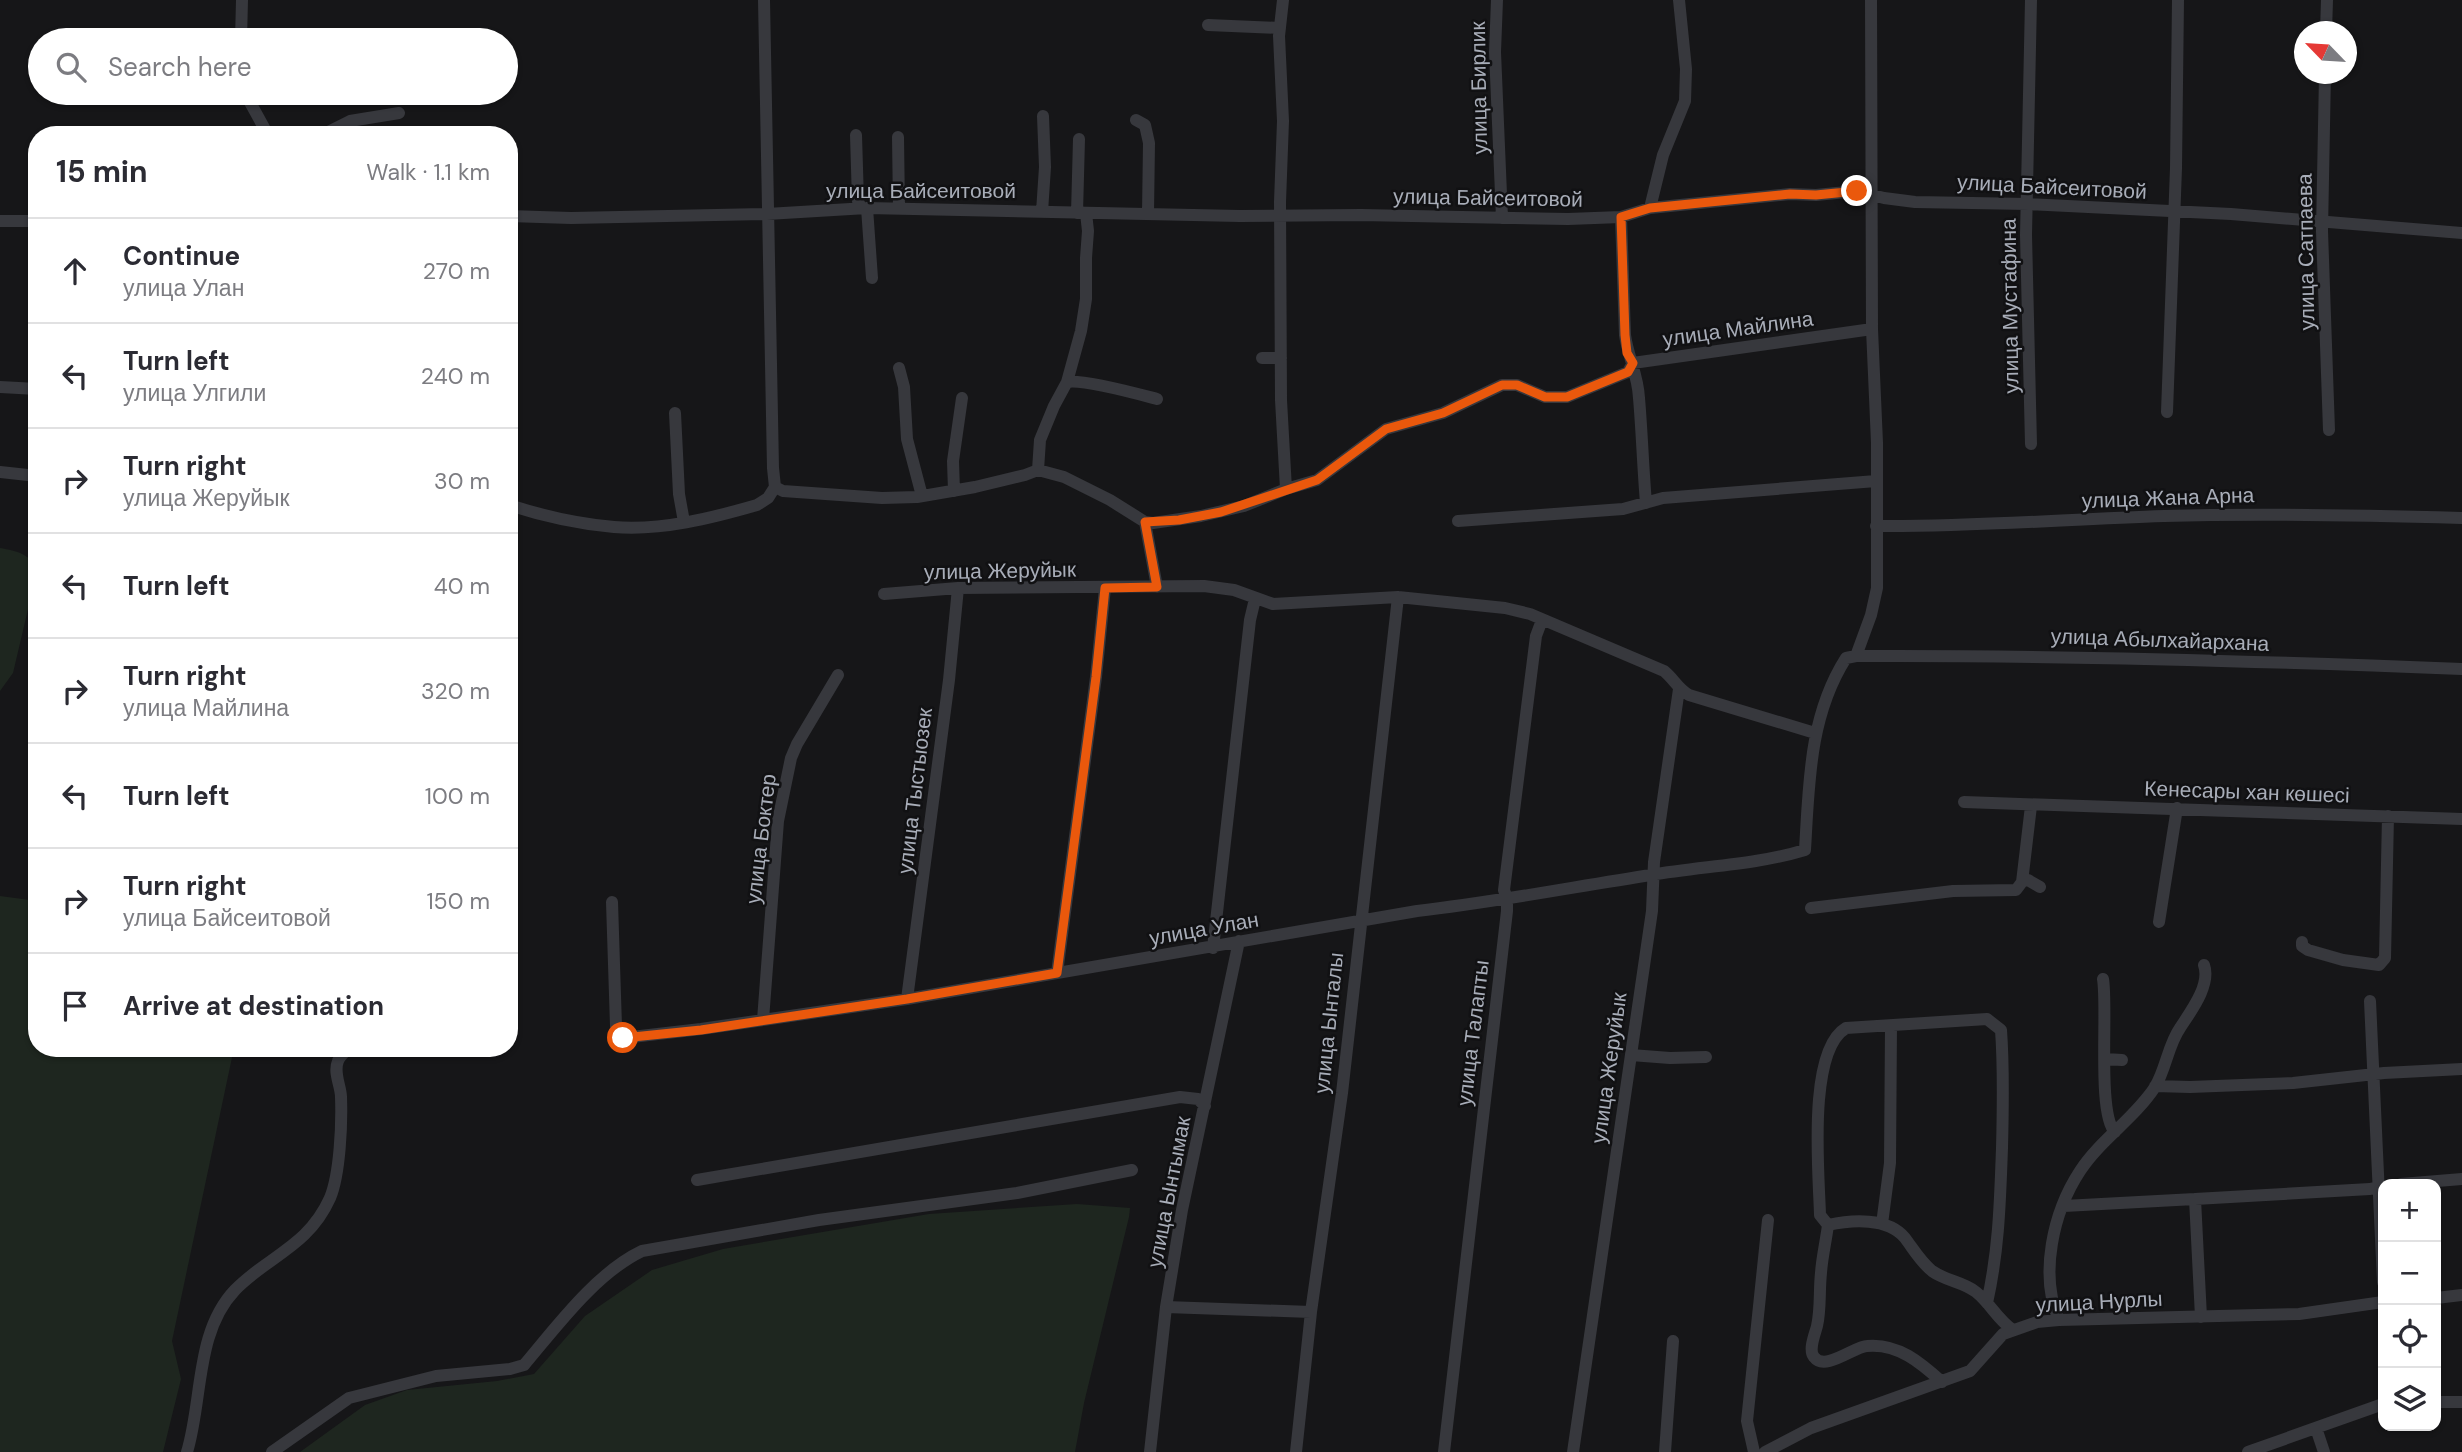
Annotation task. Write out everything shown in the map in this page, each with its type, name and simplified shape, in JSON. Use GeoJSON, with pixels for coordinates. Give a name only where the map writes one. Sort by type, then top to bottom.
{"type":"FeatureCollection","features":[{"type":"Feature","properties":{"kind":"street"},"geometry":{"type":"LineString","coordinates":[[241,28],[242,0]]}},
{"type":"Feature","properties":{"kind":"street"},"geometry":{"type":"LineString","coordinates":[[518,507],[582,523],[615,527],[664,526],[757,505],[768,499],[775,487],[764,0]]}},
{"type":"Feature","properties":{"kind":"street"},"geometry":{"type":"LineString","coordinates":[[1283,0],[1280,28],[1283,88],[1280,202],[1281,358],[1286,489]]}},
{"type":"Feature","properties":{"kind":"street","name":"улица Бирлик"},"geometry":{"type":"LineString","coordinates":[[1497,0],[1495,52],[1502,218]]}},
{"type":"Feature","properties":{"kind":"street"},"geometry":{"type":"LineString","coordinates":[[1650,208],[1663,155],[1685,102],[1686,69],[1679,0]]}},
{"type":"Feature","properties":{"kind":"street"},"geometry":{"type":"LineString","coordinates":[[1815,733],[1838,671],[1846,658],[1856,656],[1871,615],[1877,588],[1877,443],[1872,329],[1871,0]]}},
{"type":"Feature","properties":{"kind":"street","name":"улица Мустафина"},"geometry":{"type":"LineString","coordinates":[[2031,0],[2026,235],[2031,444]]}},
{"type":"Feature","properties":{"kind":"street"},"geometry":{"type":"LineString","coordinates":[[2167,412],[2175,212],[2178,0]]}},
{"type":"Feature","properties":{"kind":"street"},"geometry":{"type":"LineString","coordinates":[[2326,21],[2327,0]]}},
{"type":"Feature","properties":{"kind":"street"},"geometry":{"type":"LineString","coordinates":[[1208,25],[1242,24],[1280,28]]}},
{"type":"Feature","properties":{"kind":"street","name":"улица Сатпаева"},"geometry":{"type":"LineString","coordinates":[[2325,84],[2323,221],[2329,430]]}},
{"type":"Feature","properties":{"kind":"street"},"geometry":{"type":"LineString","coordinates":[[252,105],[263,126]]}},
{"type":"Feature","properties":{"kind":"street"},"geometry":{"type":"LineString","coordinates":[[340,126],[350,121],[399,113]]}},
{"type":"Feature","properties":{"kind":"street"},"geometry":{"type":"LineString","coordinates":[[1042,212],[1045,167],[1043,116]]}},
{"type":"Feature","properties":{"kind":"street"},"geometry":{"type":"LineString","coordinates":[[1136,120],[1145,125],[1149,143],[1148,213]]}},
{"type":"Feature","properties":{"kind":"street"},"geometry":{"type":"LineString","coordinates":[[856,135],[872,278]]}},
{"type":"Feature","properties":{"kind":"street"},"geometry":{"type":"LineString","coordinates":[[898,137],[899,209]]}},
{"type":"Feature","properties":{"kind":"street"},"geometry":{"type":"LineString","coordinates":[[1038,470],[1040,440],[1067,382],[1081,331],[1086,299],[1088,231],[1082,213],[1080,139]]}},
{"type":"Feature","properties":{"kind":"street","name":"улица Байсеитовой"},"geometry":{"type":"LineString","coordinates":[[518,216],[571,218],[767,214],[864,208],[1281,216],[1621,217],[1650,208],[1790,194],[1816,195],[1857,191],[1915,202],[2028,204],[2175,212],[2462,233]]}},
{"type":"Feature","properties":{"kind":"street"},"geometry":{"type":"LineString","coordinates":[[1621,217],[1625,335],[1639,398],[1646,503]]}},
{"type":"Feature","properties":{"kind":"street"},"geometry":{"type":"LineString","coordinates":[[0,221],[28,221]]}},
{"type":"Feature","properties":{"kind":"street","name":"улица Майлина"},"geometry":{"type":"LineString","coordinates":[[1145,522],[1179,520],[1221,512],[1317,480],[1386,429],[1443,413],[1502,385],[1517,385],[1545,397],[1567,397],[1628,372],[1633,363],[1872,329]]}},
{"type":"Feature","properties":{"kind":"street"},"geometry":{"type":"LineString","coordinates":[[1262,358],[1281,358]]}},
{"type":"Feature","properties":{"kind":"street"},"geometry":{"type":"LineString","coordinates":[[899,368],[904,387],[907,439],[922,496]]}},
{"type":"Feature","properties":{"kind":"street"},"geometry":{"type":"LineString","coordinates":[[1067,382],[1074,380],[1157,399]]}},
{"type":"Feature","properties":{"kind":"street"},"geometry":{"type":"LineString","coordinates":[[0,387],[28,389]]}},
{"type":"Feature","properties":{"kind":"street"},"geometry":{"type":"LineString","coordinates":[[954,491],[952,473],[962,398]]}},
{"type":"Feature","properties":{"kind":"street"},"geometry":{"type":"LineString","coordinates":[[675,412],[681,513],[684,522]]}},
{"type":"Feature","properties":{"kind":"street"},"geometry":{"type":"LineString","coordinates":[[775,487],[783,491],[881,498],[922,496],[954,491],[1038,470],[1064,477],[1110,500],[1145,522],[1157,587]]}},
{"type":"Feature","properties":{"kind":"street"},"geometry":{"type":"LineString","coordinates":[[0,472],[28,475]]}},
{"type":"Feature","properties":{"kind":"street"},"geometry":{"type":"LineString","coordinates":[[1458,521],[1623,509],[1663,498],[1876,481]]}},
{"type":"Feature","properties":{"kind":"street","name":"улица Жана Арна"},"geometry":{"type":"LineString","coordinates":[[1876,526],[1920,527],[2124,517],[2294,513],[2462,518]]}},
{"type":"Feature","properties":{"kind":"street","name":"улица Жеруйык"},"geometry":{"type":"LineString","coordinates":[[884,594],[958,588],[1204,586],[1234,590],[1273,604],[1398,597],[1492,606],[1530,614],[1664,671],[1674,679],[1679,689],[1689,695],[1815,733]]}},
{"type":"Feature","properties":{"kind":"street","name":"улица Тыстыозек"},"geometry":{"type":"LineString","coordinates":[[907,999],[949,680],[958,588]]}},
{"type":"Feature","properties":{"kind":"street"},"geometry":{"type":"LineString","coordinates":[[1057,973],[1105,588]]}},
{"type":"Feature","properties":{"kind":"street","name":"улица Ынталы"},"geometry":{"type":"LineString","coordinates":[[1296,1452],[1311,1312],[1342,1093],[1359,922],[1398,597]]}},
{"type":"Feature","properties":{"kind":"street"},"geometry":{"type":"LineString","coordinates":[[1213,948],[1248,632],[1255,599]]}},
{"type":"Feature","properties":{"kind":"street","name":"улица Талапты"},"geometry":{"type":"LineString","coordinates":[[1444,1452],[1507,899],[1504,890],[1536,636],[1542,620]]}},
{"type":"Feature","properties":{"kind":"street","name":"улица Абылхайархана"},"geometry":{"type":"LineString","coordinates":[[1856,656],[2066,656],[2462,670]]}},
{"type":"Feature","properties":{"kind":"street","name":"улица Боктер"},"geometry":{"type":"LineString","coordinates":[[763,1020],[778,821],[791,758],[838,676]]}},
{"type":"Feature","properties":{"kind":"street","name":"улица Жеруйык"},"geometry":{"type":"LineString","coordinates":[[1573,1452],[1652,911],[1654,862],[1679,689]]}},
{"type":"Feature","properties":{"kind":"street","name":"улица Улан"},"geometry":{"type":"LineString","coordinates":[[612,902],[617,1032],[623,1038],[701,1030],[907,999],[1655,874],[1783,857],[1805,850],[1815,733]]}},
{"type":"Feature","properties":{"kind":"street","name":"Кенесары хан көшесі"},"geometry":{"type":"LineString","coordinates":[[1964,802],[2462,820]]}},
{"type":"Feature","properties":{"kind":"street"},"geometry":{"type":"LineString","coordinates":[[1811,908],[1941,892],[2016,890],[2022,880],[2031,806]]}},
{"type":"Feature","properties":{"kind":"street"},"geometry":{"type":"LineString","coordinates":[[2159,922],[2177,808]]}},
{"type":"Feature","properties":{"kind":"street"},"geometry":{"type":"LineString","coordinates":[[2302,942],[2302,946],[2308,950],[2355,963],[2379,965],[2385,958],[2388,816]]}},
{"type":"Feature","properties":{"kind":"street"},"geometry":{"type":"LineString","coordinates":[[2022,880],[2028,880],[2040,887]]}},
{"type":"Feature","properties":{"kind":"street","name":"улица Ынтымак"},"geometry":{"type":"LineString","coordinates":[[1150,1452],[1166,1307],[1182,1210],[1239,942]]}},
{"type":"Feature","properties":{"kind":"street"},"geometry":{"type":"LineString","coordinates":[[2059,1320],[2050,1292],[2050,1260],[2053,1238],[2064,1206],[2080,1170],[2132,1116],[2155,1086],[2178,1030],[2189,1016],[2204,984],[2207,973],[2204,965]]}},
{"type":"Feature","properties":{"kind":"street"},"geometry":{"type":"LineString","coordinates":[[2103,979],[2103,1032],[2109,1116],[2111,1128],[2115,1132]]}},
{"type":"Feature","properties":{"kind":"street"},"geometry":{"type":"LineString","coordinates":[[2370,1001],[2381,1179]]}},
{"type":"Feature","properties":{"kind":"street"},"geometry":{"type":"LineString","coordinates":[[1942,1382],[1903,1352],[1883,1347],[1865,1345],[1843,1357],[1821,1362],[1814,1359],[1812,1353],[1819,1319],[1821,1273],[1828,1225],[1820,1215],[1818,1120],[1821,1073],[1841,1032],[1846,1028],[1987,1019],[2001,1030],[2004,1069],[2000,1200],[1997,1258],[1987,1303]]}},
{"type":"Feature","properties":{"kind":"street"},"geometry":{"type":"LineString","coordinates":[[1882,1224],[1890,1163],[1891,1026]]}},
{"type":"Feature","properties":{"kind":"street"},"geometry":{"type":"LineString","coordinates":[[1631,1055],[1706,1057]]}},
{"type":"Feature","properties":{"kind":"street"},"geometry":{"type":"LineString","coordinates":[[191,1448],[210,1330],[220,1310],[235,1290],[308,1234],[329,1199],[337,1175],[341,1095],[336,1077],[337,1061],[340,1057]]}},
{"type":"Feature","properties":{"kind":"street"},"geometry":{"type":"LineString","coordinates":[[2105,1059],[2122,1060]]}},
{"type":"Feature","properties":{"kind":"street"},"geometry":{"type":"LineString","coordinates":[[2155,1086],[2292,1083],[2462,1069]]}},
{"type":"Feature","properties":{"kind":"street"},"geometry":{"type":"LineString","coordinates":[[697,1180],[1180,1097],[1198,1099],[1205,1106]]}},
{"type":"Feature","properties":{"kind":"street"},"geometry":{"type":"LineString","coordinates":[[272,1452],[349,1398],[436,1376],[510,1369],[524,1364],[586,1294],[629,1257],[642,1251],[818,1220],[1017,1193],[1132,1170]]}},
{"type":"Feature","properties":{"kind":"street"},"geometry":{"type":"LineString","coordinates":[[2441,1181],[2462,1179]]}},
{"type":"Feature","properties":{"kind":"street"},"geometry":{"type":"LineString","coordinates":[[2064,1206],[2378,1187]]}},
{"type":"Feature","properties":{"kind":"street"},"geometry":{"type":"LineString","coordinates":[[2195,1199],[2201,1317]]}},
{"type":"Feature","properties":{"kind":"street"},"geometry":{"type":"LineString","coordinates":[[1754,1452],[1747,1422],[1768,1220]]}},
{"type":"Feature","properties":{"kind":"street"},"geometry":{"type":"LineString","coordinates":[[1828,1225],[1851,1220],[1882,1224],[1903,1235],[1915,1255],[1943,1279],[1974,1289],[2000,1322],[2013,1330]]}},
{"type":"Feature","properties":{"kind":"street"},"geometry":{"type":"LineString","coordinates":[[2441,1297],[2462,1295]]}},
{"type":"Feature","properties":{"kind":"street","name":"улица Нурлы"},"geometry":{"type":"LineString","coordinates":[[1765,1452],[1811,1428],[1970,1371],[2003,1334],[2037,1322],[2299,1314],[2378,1304]]}},
{"type":"Feature","properties":{"kind":"street"},"geometry":{"type":"LineString","coordinates":[[1166,1307],[1311,1312]]}},
{"type":"Feature","properties":{"kind":"street"},"geometry":{"type":"LineString","coordinates":[[1665,1452],[1673,1341]]}},
{"type":"Feature","properties":{"kind":"street"},"geometry":{"type":"LineString","coordinates":[[2441,1402],[2462,1402]]}},
{"type":"Feature","properties":{"kind":"street"},"geometry":{"type":"LineString","coordinates":[[2248,1452],[2378,1406]]}},
{"type":"Feature","properties":{"kind":"street"},"geometry":{"type":"LineString","coordinates":[[2316,1428],[2324,1452]]}},
{"type":"Feature","properties":{"kind":"shaded area"},"geometry":{"type":"Polygon","coordinates":[[[0,548],[18,552],[28,558],[28,609],[13,673],[0,691],[0,548]]]}},
{"type":"Feature","properties":{"kind":"shaded area"},"geometry":{"type":"Polygon","coordinates":[[[0,896],[28,900],[28,1057],[232,1057],[172,1341],[181,1379],[163,1452],[0,1452],[0,896]]]}},
{"type":"Feature","properties":{"kind":"shaded area"},"geometry":{"type":"Polygon","coordinates":[[[1077,1204],[1130,1208],[1075,1452],[300,1452],[365,1405],[407,1390],[497,1381],[534,1374],[585,1316],[652,1270],[723,1249],[929,1214],[1077,1204]]]}},
{"type":"Feature","properties":{"kind":"route"},"geometry":{"type":"LineString","coordinates":[[623,1038],[701,1030],[1057,973],[1105,588],[1157,587],[1145,522],[1179,520],[1221,512],[1317,480],[1386,429],[1443,413],[1502,385],[1517,385],[1545,397],[1567,397],[1628,372],[1633,363],[1627,353],[1625,335],[1621,217],[1650,208],[1790,194],[1816,195],[1857,191]]}}]}
